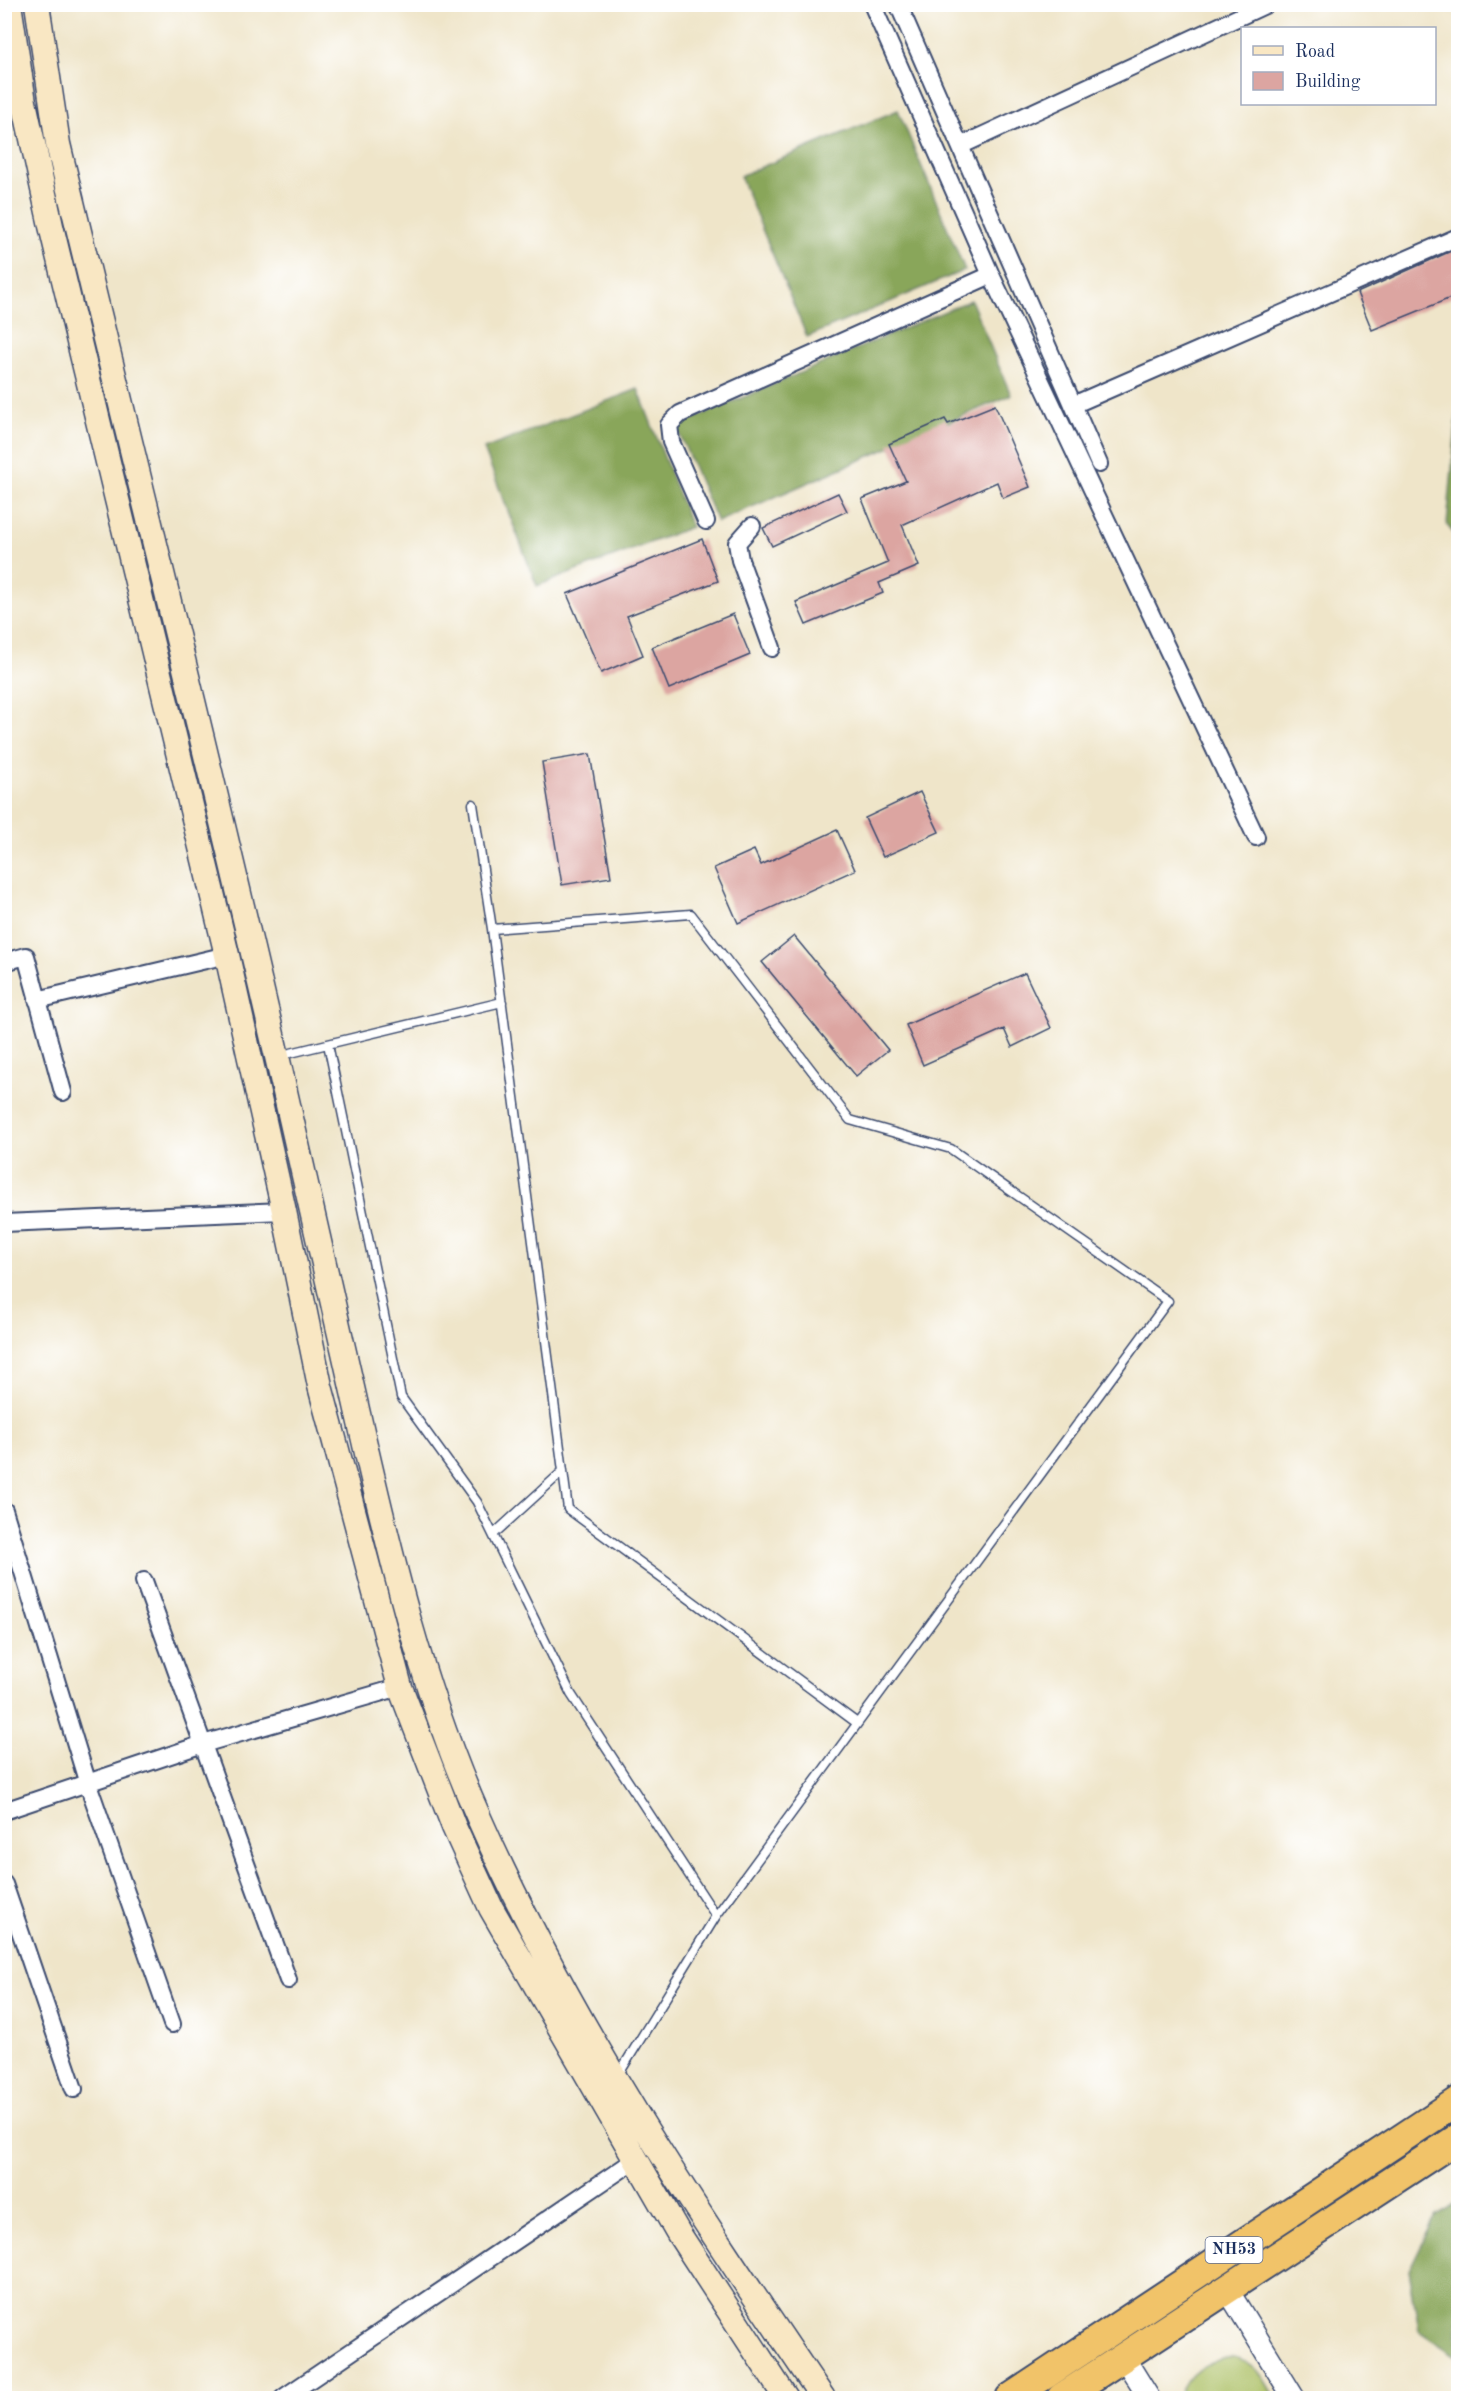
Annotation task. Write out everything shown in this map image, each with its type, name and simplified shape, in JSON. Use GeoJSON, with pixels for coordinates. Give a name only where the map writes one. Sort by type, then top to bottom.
{"type":"FeatureCollection","features":[{"type":"Feature","properties":{"kind":"highway","name":"NH53"},"geometry":{"type":"LineString","coordinates":[[1010,2398],[1458,2101]]}},
{"type":"Feature","properties":{"kind":"highway","name":"NH53"},"geometry":{"type":"LineString","coordinates":[[1062,2398],[1458,2138]]}},
{"type":"Feature","properties":{"kind":"main road"},"geometry":{"type":"LineString","coordinates":[[9,4],[24,102],[71,308],[227,955],[320,1386],[400,1686],[454,1827],[491,1908],[635,2160],[686,2244],[786,2398]]}},
{"type":"Feature","properties":{"kind":"main road"},"geometry":{"type":"LineString","coordinates":[[37,4],[58,144],[277,1057],[369,1462],[421,1666],[478,1816],[522,1907],[615,2080],[694,2208],[823,2398]]}},
{"type":"Feature","properties":{"kind":"main road"},"geometry":{"type":"LineString","coordinates":[[71,308],[96,303]]}},
{"type":"Feature","properties":{"kind":"street"},"geometry":{"type":"LineString","coordinates":[[872,4],[992,275],[1256,837]]}},
{"type":"Feature","properties":{"kind":"street"},"geometry":{"type":"LineString","coordinates":[[898,4],[1099,464]]}},
{"type":"Feature","properties":{"kind":"street"},"geometry":{"type":"LineString","coordinates":[[960,146],[1267,4]]}},
{"type":"Feature","properties":{"kind":"street"},"geometry":{"type":"LineString","coordinates":[[1073,405],[1458,237]]}},
{"type":"Feature","properties":{"kind":"street"},"geometry":{"type":"LineString","coordinates":[[706,521],[671,442],[669,425],[680,414],[992,275]]}},
{"type":"Feature","properties":{"kind":"street"},"geometry":{"type":"LineString","coordinates":[[752,526],[737,543],[740,560],[772,648]]}},
{"type":"Feature","properties":{"kind":"street"},"geometry":{"type":"LineString","coordinates":[[37,1000],[227,955]]}},
{"type":"Feature","properties":{"kind":"street"},"geometry":{"type":"LineString","coordinates":[[4,962],[26,956],[63,1092]]}},
{"type":"Feature","properties":{"kind":"street"},"geometry":{"type":"LineString","coordinates":[[4,1223],[284,1211]]}},
{"type":"Feature","properties":{"kind":"street"},"geometry":{"type":"LineString","coordinates":[[4,1510],[88,1784],[172,2024]]}},
{"type":"Feature","properties":{"kind":"street"},"geometry":{"type":"LineString","coordinates":[[144,1581],[288,1980]]}},
{"type":"Feature","properties":{"kind":"street"},"geometry":{"type":"LineString","coordinates":[[4,1811],[202,1744],[400,1686]]}},
{"type":"Feature","properties":{"kind":"street"},"geometry":{"type":"LineString","coordinates":[[4,1884],[74,2089]]}},
{"type":"Feature","properties":{"kind":"street"},"geometry":{"type":"LineString","coordinates":[[283,2398],[635,2160]]}},
{"type":"Feature","properties":{"kind":"street"},"geometry":{"type":"LineString","coordinates":[[1227,2289],[1294,2398]]}},
{"type":"Feature","properties":{"kind":"street"},"geometry":{"type":"LineString","coordinates":[[1123,2356],[1149,2398]]}},
{"type":"Feature","properties":{"kind":"lane"},"geometry":{"type":"LineString","coordinates":[[473,804],[502,1002],[568,1509],[857,1723]]}},
{"type":"Feature","properties":{"kind":"lane"},"geometry":{"type":"LineString","coordinates":[[492,929],[691,914],[850,1120],[951,1149],[1168,1301],[716,1916],[615,2080]]}},
{"type":"Feature","properties":{"kind":"lane"},"geometry":{"type":"LineString","coordinates":[[277,1057],[502,1002]]}},
{"type":"Feature","properties":{"kind":"lane"},"geometry":{"type":"LineString","coordinates":[[328,1044],[401,1397],[477,1502],[495,1533],[571,1694],[716,1916]]}},
{"type":"Feature","properties":{"kind":"lane"},"geometry":{"type":"LineString","coordinates":[[495,1533],[563,1471]]}},
{"type":"Feature","properties":{"kind":"green space"},"geometry":{"type":"Polygon","coordinates":[[[898,110],[965,270],[807,337],[740,176],[898,110]]]}},
{"type":"Feature","properties":{"kind":"green space"},"geometry":{"type":"Polygon","coordinates":[[[971,300],[1011,395],[717,522],[676,426],[971,300]]]}},
{"type":"Feature","properties":{"kind":"green space"},"geometry":{"type":"Polygon","coordinates":[[[638,389],[691,527],[537,586],[484,449],[638,389]]]}},
{"type":"Feature","properties":{"kind":"green space"},"geometry":{"type":"Polygon","coordinates":[[[1458,402],[1458,539],[1447,525],[1458,402]]]}},
{"type":"Feature","properties":{"kind":"green space"},"geometry":{"type":"Polygon","coordinates":[[[1458,2202],[1458,2357],[1419,2331],[1409,2270],[1436,2215],[1458,2202]]]}},
{"type":"Feature","properties":{"kind":"green space"},"geometry":{"type":"Polygon","coordinates":[[[1234,2357],[1254,2367],[1275,2398],[1178,2398],[1192,2374],[1206,2364],[1234,2357]]]}},
{"type":"Feature","properties":{"kind":"building"},"geometry":{"type":"Polygon","coordinates":[[[1458,248],[1458,295],[1372,330],[1357,293],[1458,248]]]}},
{"type":"Feature","properties":{"kind":"building"},"geometry":{"type":"Polygon","coordinates":[[[995,405],[1030,487],[1003,498],[997,482],[902,525],[919,566],[879,583],[883,593],[806,625],[796,602],[888,563],[862,499],[906,481],[889,444],[945,419],[948,424],[995,405]]]}},
{"type":"Feature","properties":{"kind":"building"},"geometry":{"type":"Polygon","coordinates":[[[838,493],[847,511],[772,546],[763,528],[838,493]]]}},
{"type":"Feature","properties":{"kind":"building"},"geometry":{"type":"Polygon","coordinates":[[[702,539],[718,581],[627,616],[643,655],[601,673],[567,594],[702,539]]]}},
{"type":"Feature","properties":{"kind":"building"},"geometry":{"type":"Polygon","coordinates":[[[733,614],[750,655],[669,689],[652,647],[733,614]]]}},
{"type":"Feature","properties":{"kind":"building"},"geometry":{"type":"Polygon","coordinates":[[[590,754],[611,877],[562,885],[542,762],[590,754]]]}},
{"type":"Feature","properties":{"kind":"building"},"geometry":{"type":"Polygon","coordinates":[[[920,792],[939,832],[883,857],[865,818],[920,792]]]}},
{"type":"Feature","properties":{"kind":"building"},"geometry":{"type":"Polygon","coordinates":[[[837,830],[855,870],[738,923],[714,868],[754,850],[761,865],[837,830]]]}},
{"type":"Feature","properties":{"kind":"building"},"geometry":{"type":"Polygon","coordinates":[[[794,936],[888,1050],[856,1076],[762,962],[794,936]]]}},
{"type":"Feature","properties":{"kind":"building"},"geometry":{"type":"Polygon","coordinates":[[[1025,973],[1051,1028],[1012,1047],[1004,1029],[923,1065],[906,1025],[1025,973]]]}}]}
